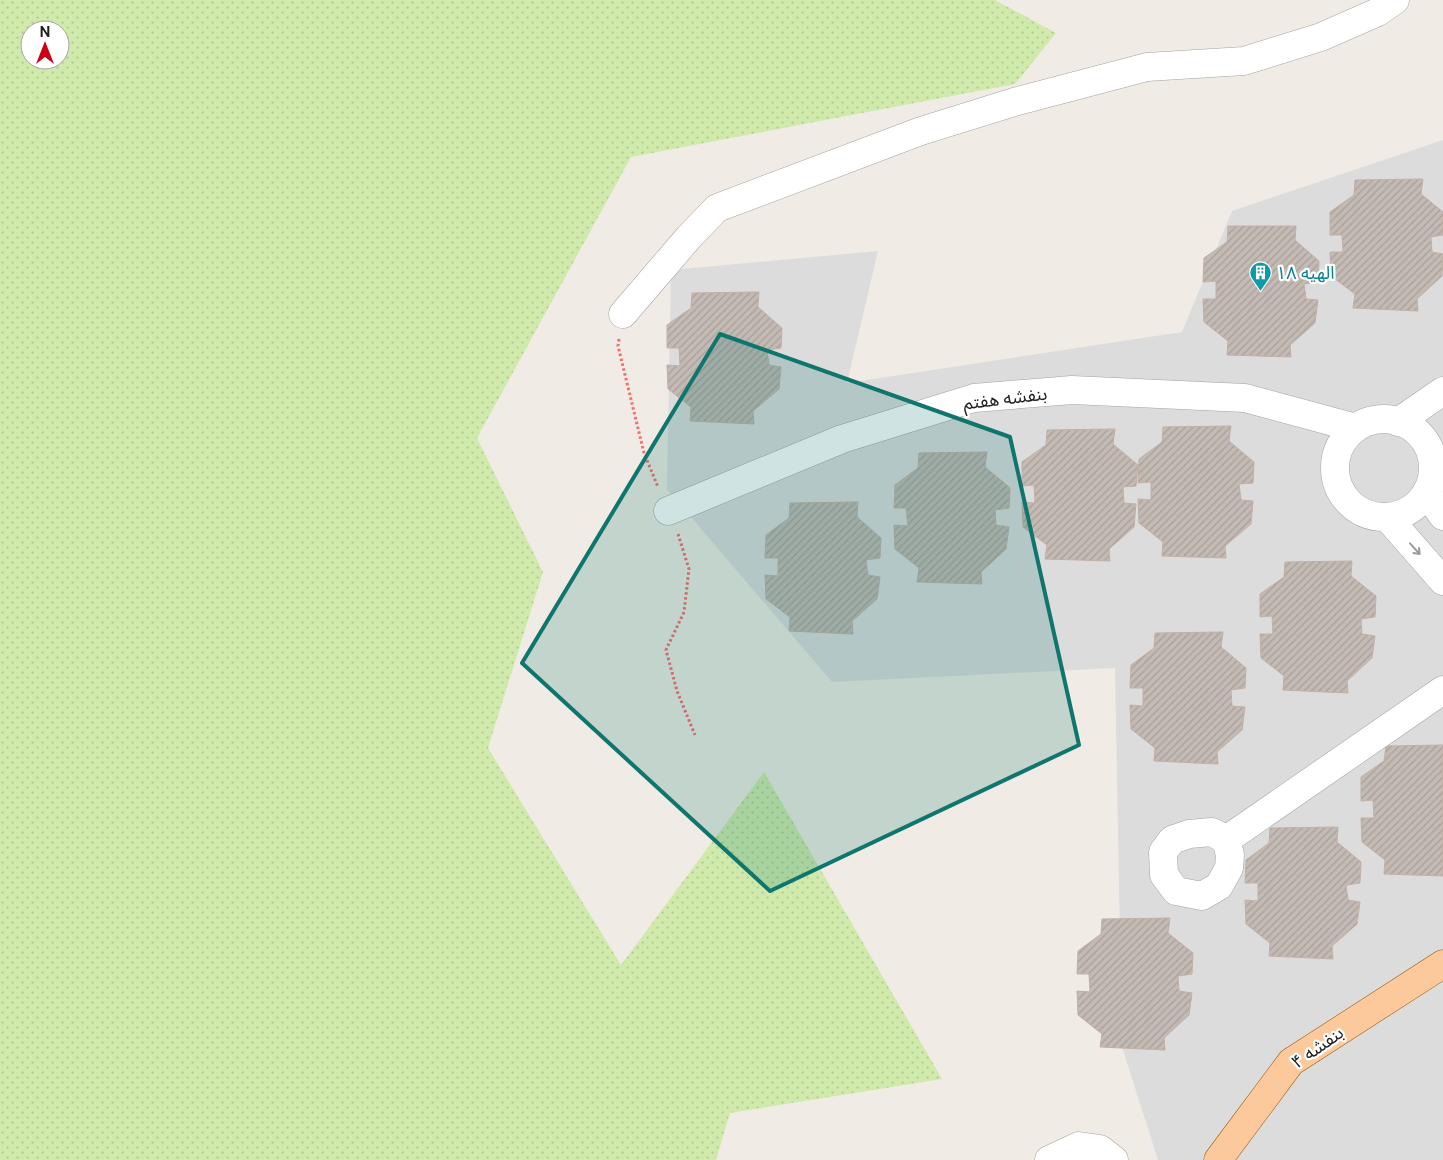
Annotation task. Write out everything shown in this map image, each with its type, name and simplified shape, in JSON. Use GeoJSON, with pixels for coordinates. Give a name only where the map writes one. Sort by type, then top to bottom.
{"type":"FeatureCollection","features":[{"type":"Feature","properties":{"kind":"main road","name":"بنفشه ۴"},"geometry":{"type":"LineString","coordinates":[[1218,1160],[1290,1062],[1443,964]]}},
{"type":"Feature","properties":{"kind":"street"},"geometry":{"type":"LineString","coordinates":[[623,314],[689,237],[717,208],[921,131],[1014,102],[1147,67],[1244,61],[1321,37],[1378,12],[1395,0]]}},
{"type":"Feature","properties":{"kind":"street","name":"بنفشه هفتم"},"geometry":{"type":"LineString","coordinates":[[668,511],[842,440],[974,398],[1072,390],[1245,398],[1356,428]]}},
{"type":"Feature","properties":{"kind":"street"},"geometry":{"type":"LineString","coordinates":[[1398,422],[1443,390]]}},
{"type":"Feature","properties":{"kind":"street"},"geometry":{"type":"LineString","coordinates":[[1376,419],[1392,419],[1398,422],[1407,424],[1420,434],[1429,447],[1433,462],[1433,478],[1427,493],[1417,505],[1403,514],[1387,517],[1370,516],[1355,509],[1344,496],[1336,481],[1335,465],[1338,449],[1348,435],[1361,425],[1376,419]]}},
{"type":"Feature","properties":{"kind":"street"},"geometry":{"type":"LineString","coordinates":[[1427,493],[1443,516]]}},
{"type":"Feature","properties":{"kind":"street"},"geometry":{"type":"LineString","coordinates":[[1387,517],[1443,582]]}},
{"type":"Feature","properties":{"kind":"street"},"geometry":{"type":"LineString","coordinates":[[1226,840],[1443,690]]}},
{"type":"Feature","properties":{"kind":"street"},"geometry":{"type":"LineString","coordinates":[[1049,1160],[1079,1146],[1100,1149],[1114,1160]]}},
{"type":"Feature","properties":{"kind":"highlighted area"},"geometry":{"type":"Polygon","coordinates":[[[720,334],[1010,437],[1079,745],[770,891],[522,663],[720,334]]]}},
{"type":"Feature","properties":{"kind":"shaded area"},"geometry":{"type":"Polygon","coordinates":[[[1443,140],[1443,1160],[1158,1160],[1122,1047],[1115,668],[832,682],[667,489],[671,270],[878,251],[847,383],[1182,332],[1232,211],[1443,140]]]}},
{"type":"Feature","properties":{"kind":"green space"},"geometry":{"type":"Polygon","coordinates":[[[0,0],[995,0],[1056,33],[1015,84],[631,157],[477,438],[543,572],[488,748],[621,965],[764,772],[942,1079],[730,1113],[716,1160],[0,1160],[0,0]]]}},
{"type":"Feature","properties":{"kind":"building"},"geometry":{"type":"Polygon","coordinates":[[[1423,179],[1421,194],[1443,212],[1443,235],[1431,237],[1432,252],[1443,254],[1442,276],[1417,299],[1418,311],[1353,308],[1355,294],[1331,276],[1330,252],[1343,252],[1342,235],[1330,235],[1330,212],[1354,195],[1355,180],[1423,179]]]}},
{"type":"Feature","properties":{"kind":"building","name":"الهیه ۱۸"},"geometry":{"type":"Polygon","coordinates":[[[1228,226],[1296,226],[1295,240],[1319,261],[1318,282],[1304,284],[1306,299],[1318,300],[1315,323],[1290,345],[1291,357],[1227,355],[1228,341],[1204,322],[1203,299],[1216,299],[1216,281],[1203,282],[1204,258],[1227,242],[1228,226]]]}},
{"type":"Feature","properties":{"kind":"building"},"geometry":{"type":"Polygon","coordinates":[[[759,292],[758,307],[782,328],[781,348],[767,350],[769,365],[781,367],[779,389],[753,411],[754,424],[690,421],[691,407],[668,389],[667,365],[680,366],[679,348],[667,348],[667,325],[691,308],[692,293],[759,292]]]}},
{"type":"Feature","properties":{"kind":"building"},"geometry":{"type":"Polygon","coordinates":[[[1231,426],[1229,441],[1254,462],[1253,483],[1239,484],[1241,500],[1253,501],[1251,524],[1225,546],[1226,558],[1162,556],[1163,542],[1139,523],[1138,499],[1151,500],[1151,482],[1138,483],[1139,459],[1162,442],[1163,427],[1231,426]]]}},
{"type":"Feature","properties":{"kind":"building"},"geometry":{"type":"Polygon","coordinates":[[[1115,429],[1113,444],[1138,465],[1136,486],[1123,487],[1124,503],[1136,504],[1134,527],[1109,549],[1110,561],[1045,559],[1047,545],[1023,527],[1022,502],[1035,503],[1034,485],[1022,486],[1022,462],[1046,445],[1047,430],[1115,429]]]}},
{"type":"Feature","properties":{"kind":"building"},"geometry":{"type":"Polygon","coordinates":[[[987,452],[985,467],[1010,488],[1009,508],[995,510],[996,525],[1009,527],[1006,549],[981,572],[982,584],[917,582],[919,568],[895,549],[894,525],[908,526],[906,508],[894,508],[895,485],[918,468],[919,453],[987,452]]]}},
{"type":"Feature","properties":{"kind":"building"},"geometry":{"type":"Polygon","coordinates":[[[858,502],[857,517],[881,538],[880,558],[866,560],[868,575],[880,577],[877,599],[852,621],[853,634],[789,631],[790,617],[766,599],[765,575],[778,576],[778,558],[765,558],[766,535],[789,518],[790,503],[858,502]]]}},
{"type":"Feature","properties":{"kind":"building"},"geometry":{"type":"Polygon","coordinates":[[[1352,561],[1351,576],[1376,596],[1375,617],[1361,619],[1362,634],[1375,636],[1372,658],[1347,681],[1348,693],[1283,690],[1284,676],[1261,658],[1260,634],[1273,634],[1272,616],[1260,617],[1260,594],[1284,577],[1285,562],[1352,561]]]}},
{"type":"Feature","properties":{"kind":"building"},"geometry":{"type":"Polygon","coordinates":[[[1223,632],[1221,647],[1246,668],[1245,688],[1231,690],[1232,706],[1245,707],[1242,730],[1217,752],[1218,764],[1154,761],[1155,748],[1131,729],[1130,705],[1143,706],[1143,688],[1130,688],[1131,665],[1154,648],[1155,633],[1223,632]]]}},
{"type":"Feature","properties":{"kind":"building"},"geometry":{"type":"Polygon","coordinates":[[[1443,745],[1443,876],[1384,874],[1385,860],[1362,842],[1361,818],[1374,818],[1373,800],[1361,801],[1361,777],[1384,761],[1386,746],[1443,745]]]}},
{"type":"Feature","properties":{"kind":"building"},"geometry":{"type":"Polygon","coordinates":[[[1338,827],[1337,842],[1361,862],[1360,883],[1346,885],[1348,900],[1360,902],[1357,924],[1332,946],[1333,959],[1269,956],[1270,943],[1246,924],[1245,900],[1258,901],[1258,883],[1245,883],[1246,860],[1269,843],[1270,828],[1338,827]]]}},
{"type":"Feature","properties":{"kind":"building"},"geometry":{"type":"Polygon","coordinates":[[[1170,918],[1168,933],[1193,953],[1192,974],[1178,976],[1179,991],[1192,993],[1189,1015],[1164,1038],[1165,1050],[1100,1047],[1102,1034],[1078,1015],[1077,991],[1090,992],[1089,974],[1077,974],[1078,951],[1101,934],[1102,919],[1170,918]]]}},
{"type":"Feature","properties":{"kind":"place","name":"الهیه ۱۸"},"geometry":{"type":"Point","coordinates":[1260,291]}}]}
